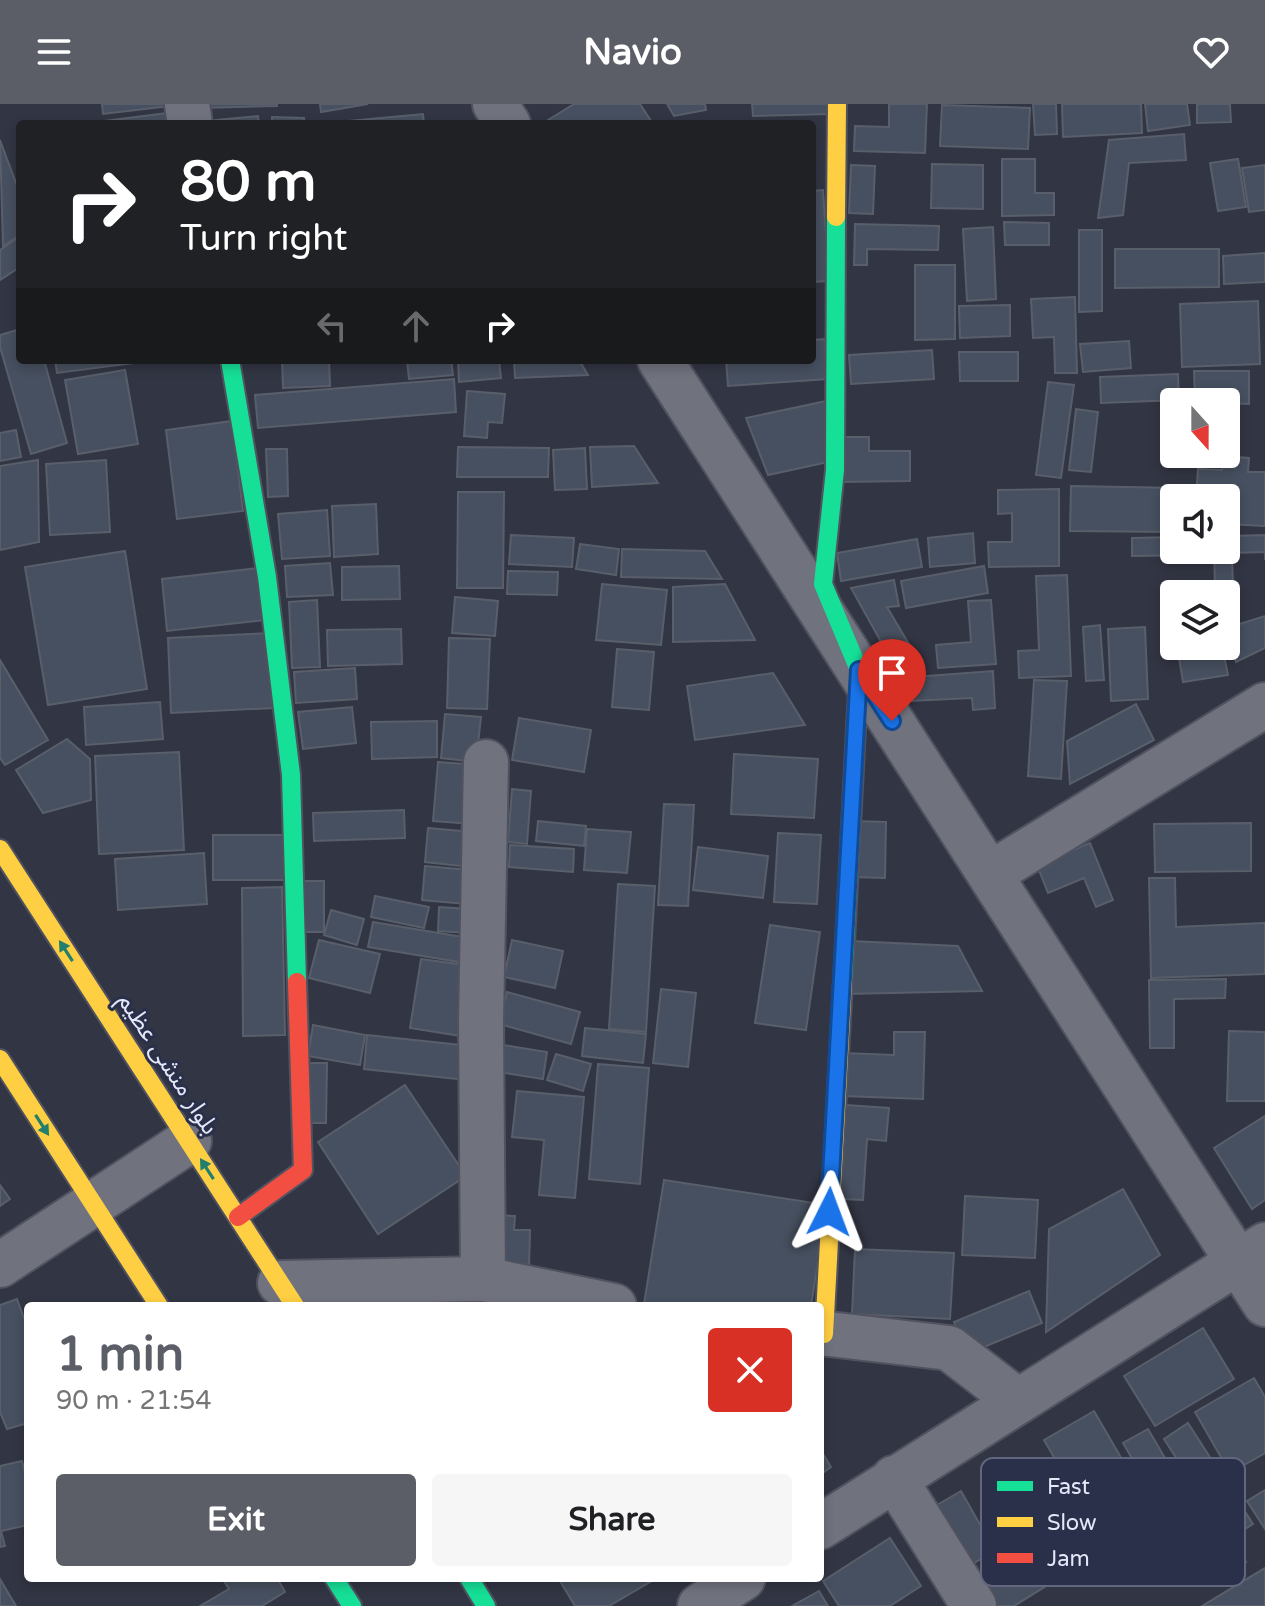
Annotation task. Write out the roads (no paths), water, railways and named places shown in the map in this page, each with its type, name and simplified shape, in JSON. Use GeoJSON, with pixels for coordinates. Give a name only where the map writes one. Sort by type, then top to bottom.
{"type":"FeatureCollection","features":[{"type":"Feature","properties":{"kind":"street"},"geometry":{"type":"LineString","coordinates":[[824,1302],[859,670],[823,584],[835,470],[837,104]]}},
{"type":"Feature","properties":{"kind":"street"},"geometry":{"type":"LineString","coordinates":[[231,364],[267,577],[291,775],[303,1170],[238,1217]]}},
{"type":"Feature","properties":{"kind":"street"},"geometry":{"type":"LineString","coordinates":[[663,364],[990,874],[1252,1254],[1265,1304]]}},
{"type":"Feature","properties":{"kind":"street"},"geometry":{"type":"LineString","coordinates":[[990,874],[1265,705]]}},
{"type":"Feature","properties":{"kind":"street"},"geometry":{"type":"LineString","coordinates":[[483,1279],[481,1021],[486,762]]}},
{"type":"Feature","properties":{"kind":"street","name":"بلوار منشی عظیم"},"geometry":{"type":"LineString","coordinates":[[0,849],[287,1294]]}},
{"type":"Feature","properties":{"kind":"street"},"geometry":{"type":"LineString","coordinates":[[0,1059],[156,1302]]}},
{"type":"Feature","properties":{"kind":"street"},"geometry":{"type":"LineString","coordinates":[[0,1265],[189,1141]]}},
{"type":"Feature","properties":{"kind":"street"},"geometry":{"type":"LineString","coordinates":[[824,1524],[1252,1254]]}},
{"type":"Feature","properties":{"kind":"street"},"geometry":{"type":"LineString","coordinates":[[287,1294],[483,1279],[595,1302]]}},
{"type":"Feature","properties":{"kind":"street"},"geometry":{"type":"LineString","coordinates":[[824,1334],[949,1348],[1018,1401]]}},
{"type":"Feature","properties":{"kind":"street"},"geometry":{"type":"LineString","coordinates":[[894,1478],[974,1606]]}},
{"type":"Feature","properties":{"kind":"street"},"geometry":{"type":"LineString","coordinates":[[337,1582],[352,1606]]}},
{"type":"Feature","properties":{"kind":"street"},"geometry":{"type":"LineString","coordinates":[[471,1582],[486,1606]]}},
{"type":"Feature","properties":{"kind":"street"},"geometry":{"type":"LineString","coordinates":[[700,1606],[737,1582]]}}]}
